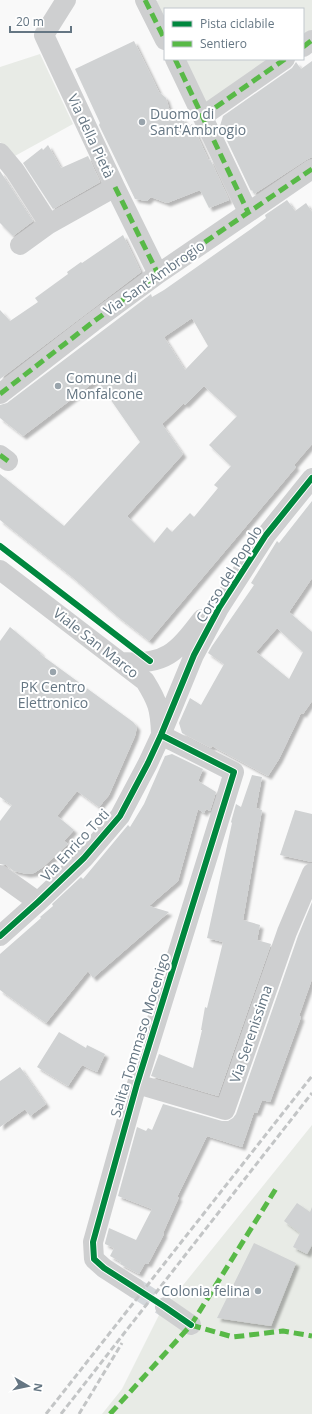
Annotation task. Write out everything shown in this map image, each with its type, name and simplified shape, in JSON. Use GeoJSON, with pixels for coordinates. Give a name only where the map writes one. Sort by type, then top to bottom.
{"type":"FeatureCollection","features":[{"type":"Feature","properties":{"kind":"street","name":"Via della Pietà"},"geometry":{"type":"LineString","coordinates":[[66,0],[44,35],[115,187],[158,274]]}},
{"type":"Feature","properties":{"kind":"street"},"geometry":{"type":"LineString","coordinates":[[145,0],[164,38]]}},
{"type":"Feature","properties":{"kind":"street"},"geometry":{"type":"LineString","coordinates":[[304,46],[312,40]]}},
{"type":"Feature","properties":{"kind":"street"},"geometry":{"type":"LineString","coordinates":[[175,60],[203,116],[248,212]]}},
{"type":"Feature","properties":{"kind":"street"},"geometry":{"type":"LineString","coordinates":[[203,116],[284,60]]}},
{"type":"Feature","properties":{"kind":"street"},"geometry":{"type":"LineString","coordinates":[[0,153],[15,171],[49,224]]}},
{"type":"Feature","properties":{"kind":"street","name":"Via Sant'Ambrogio"},"geometry":{"type":"LineString","coordinates":[[0,394],[158,274],[312,169]]}},
{"type":"Feature","properties":{"kind":"street"},"geometry":{"type":"LineString","coordinates":[[20,245],[49,224],[115,187]]}},
{"type":"Feature","properties":{"kind":"street","name":"Corso del Popolo"},"geometry":{"type":"LineString","coordinates":[[161,735],[194,655],[219,608],[266,535],[312,478]]}},
{"type":"Feature","properties":{"kind":"street"},"geometry":{"type":"LineString","coordinates":[[122,662],[140,663],[158,660],[183,644],[266,535]]}},
{"type":"Feature","properties":{"kind":"street","name":"Viale San Marco"},"geometry":{"type":"LineString","coordinates":[[0,570],[145,681],[155,697],[160,715],[161,735]]}},
{"type":"Feature","properties":{"kind":"street","name":"Salita Tommaso Mocenigo"},"geometry":{"type":"LineString","coordinates":[[135,1288],[104,1268],[94,1259],[93,1242],[137,1084],[234,772],[161,735]]}},
{"type":"Feature","properties":{"kind":"street","name":"Via Enrico Toti"},"geometry":{"type":"LineString","coordinates":[[0,936],[84,858],[120,816],[161,735]]}},
{"type":"Feature","properties":{"kind":"street","name":"Via Serenissima"},"geometry":{"type":"LineString","coordinates":[[137,1084],[225,1110],[287,932],[312,873]]}},
{"type":"Feature","properties":{"kind":"street"},"geometry":{"type":"LineString","coordinates":[[0,875],[38,902]]}},
{"type":"Feature","properties":{"kind":"street"},"geometry":{"type":"LineString","coordinates":[[165,1307],[190,1325]]}},
{"type":"Feature","properties":{"kind":"shaded area"},"geometry":{"type":"Polygon","coordinates":[[[312,0],[312,30],[304,35],[304,8],[164,8],[164,18],[155,1],[312,0]]]}},
{"type":"Feature","properties":{"kind":"shaded area"},"geometry":{"type":"Polygon","coordinates":[[[40,54],[73,124],[13,157],[0,142],[0,67],[40,54]]]}},
{"type":"Feature","properties":{"kind":"shaded area"},"geometry":{"type":"Polygon","coordinates":[[[185,60],[269,60],[207,104],[185,60]]]}},
{"type":"Feature","properties":{"kind":"shaded area"},"geometry":{"type":"Polygon","coordinates":[[[312,1125],[312,1414],[102,1414],[122,1389],[159,1315],[312,1125]]]}},
{"type":"Feature","properties":{"kind":"building","name":"Duomo di Sant'Ambrogio"},"geometry":{"type":"Polygon","coordinates":[[[134,41],[159,92],[166,98],[173,121],[183,118],[187,128],[192,124],[229,200],[209,208],[200,190],[167,203],[151,197],[147,201],[135,199],[99,125],[100,123],[75,69],[134,41]]]}},
{"type":"Feature","properties":{"kind":"building"},"geometry":{"type":"Polygon","coordinates":[[[312,61],[312,157],[254,194],[252,190],[251,191],[220,126],[223,116],[292,68],[296,62],[301,69],[312,61]]]}},
{"type":"Feature","properties":{"kind":"building"},"geometry":{"type":"Polygon","coordinates":[[[48,145],[61,168],[88,156],[100,182],[53,209],[23,163],[48,145]]]}},
{"type":"Feature","properties":{"kind":"building"},"geometry":{"type":"Polygon","coordinates":[[[0,171],[33,221],[13,236],[0,223],[0,171]]]}},
{"type":"Feature","properties":{"kind":"building"},"geometry":{"type":"Polygon","coordinates":[[[287,200],[295,211],[306,203],[312,212],[312,444],[294,465],[296,467],[149,641],[0,520],[0,474],[64,526],[140,442],[97,380],[23,436],[0,418],[0,405],[7,403],[151,294],[152,297],[164,290],[251,229],[266,218],[265,215],[287,200]],[[192,318],[164,337],[185,370],[208,346],[192,318]],[[204,386],[185,405],[184,403],[162,424],[183,454],[127,516],[154,543],[167,527],[172,532],[190,513],[194,517],[218,488],[214,485],[231,466],[209,445],[237,416],[204,386]]]}},
{"type":"Feature","properties":{"kind":"building"},"geometry":{"type":"Polygon","coordinates":[[[123,235],[141,272],[0,379],[0,310],[10,321],[38,302],[35,298],[68,274],[67,272],[123,235]]]}},
{"type":"Feature","properties":{"kind":"building"},"geometry":{"type":"Polygon","coordinates":[[[312,501],[312,578],[289,612],[312,632],[312,701],[303,714],[301,713],[279,759],[268,776],[212,746],[211,748],[182,733],[179,723],[190,698],[201,705],[224,664],[208,653],[254,585],[251,583],[277,541],[279,543],[312,501]],[[277,628],[256,652],[289,679],[303,652],[277,628]]]}},
{"type":"Feature","properties":{"kind":"building"},"geometry":{"type":"Polygon","coordinates":[[[10,627],[41,653],[40,654],[133,722],[137,727],[135,736],[109,795],[99,807],[77,791],[57,816],[74,830],[64,841],[68,844],[43,867],[34,873],[27,874],[14,871],[6,865],[0,864],[0,821],[12,805],[0,797],[0,641],[10,627]]]}},
{"type":"Feature","properties":{"kind":"building"},"geometry":{"type":"Polygon","coordinates":[[[172,754],[203,769],[198,781],[216,792],[210,811],[206,809],[204,813],[198,809],[178,881],[149,906],[169,912],[93,978],[88,971],[46,1023],[0,990],[0,954],[41,918],[40,917],[53,906],[52,904],[81,877],[83,879],[128,825],[130,827],[144,804],[165,756],[172,754]]]}},
{"type":"Feature","properties":{"kind":"building"},"geometry":{"type":"Polygon","coordinates":[[[252,775],[262,777],[256,808],[262,810],[243,920],[260,925],[257,940],[271,944],[218,1096],[151,1076],[159,1054],[193,1068],[202,1030],[205,1007],[207,1008],[223,942],[207,938],[231,822],[236,804],[241,807],[252,775]]]}},
{"type":"Feature","properties":{"kind":"building"},"geometry":{"type":"Polygon","coordinates":[[[295,810],[312,814],[312,862],[280,855],[295,810]]]}},
{"type":"Feature","properties":{"kind":"building"},"geometry":{"type":"Polygon","coordinates":[[[312,902],[312,979],[299,1016],[301,1017],[270,1102],[262,1100],[257,1113],[254,1112],[242,1147],[207,1136],[177,1197],[179,1197],[163,1233],[164,1234],[148,1264],[145,1263],[139,1274],[120,1264],[121,1262],[110,1256],[114,1248],[105,1244],[109,1228],[136,1240],[152,1209],[118,1196],[137,1127],[146,1131],[148,1128],[152,1130],[163,1104],[222,1121],[228,1121],[233,1118],[236,1114],[298,936],[312,902]]]}},
{"type":"Feature","properties":{"kind":"building"},"geometry":{"type":"Polygon","coordinates":[[[59,1032],[86,1048],[87,1045],[105,1054],[97,1072],[82,1065],[68,1086],[37,1067],[59,1032]]]}},
{"type":"Feature","properties":{"kind":"building"},"geometry":{"type":"Polygon","coordinates":[[[20,1067],[46,1104],[30,1116],[25,1109],[0,1127],[0,1081],[20,1067]]]}},
{"type":"Feature","properties":{"kind":"building"},"geometry":{"type":"Polygon","coordinates":[[[297,1203],[310,1212],[312,1207],[312,1245],[307,1254],[293,1247],[300,1233],[284,1221],[297,1203]]]}},
{"type":"Feature","properties":{"kind":"building","name":"Colonia felina"},"geometry":{"type":"Polygon","coordinates":[[[254,1243],[296,1263],[271,1326],[217,1318],[254,1243]]]}},
{"type":"Feature","properties":{"kind":"tunnel"},"geometry":{"type":"LineString","coordinates":[[135,1288],[165,1307]]}},
{"type":"Feature","properties":{"kind":"railway"},"geometry":{"type":"LineString","coordinates":[[46,1414],[312,1076]]}},
{"type":"Feature","properties":{"kind":"railway"},"geometry":{"type":"LineString","coordinates":[[61,1414],[312,1093]]}},
{"type":"Feature","properties":{"kind":"railway"},"geometry":{"type":"LineString","coordinates":[[79,1414],[122,1343]]}},
{"type":"Feature","properties":{"kind":"marked path"},"geometry":{"type":"LineString","coordinates":[[145,0],[164,38]]}},
{"type":"Feature","properties":{"kind":"marked path"},"geometry":{"type":"LineString","coordinates":[[304,46],[312,40]]}},
{"type":"Feature","properties":{"kind":"marked path"},"geometry":{"type":"LineString","coordinates":[[175,60],[248,212]]}},
{"type":"Feature","properties":{"kind":"marked path"},"geometry":{"type":"LineString","coordinates":[[203,116],[284,60]]}},
{"type":"Feature","properties":{"kind":"marked path"},"geometry":{"type":"LineString","coordinates":[[0,394],[158,274],[312,169]]}},
{"type":"Feature","properties":{"kind":"marked path"},"geometry":{"type":"LineString","coordinates":[[115,187],[158,274]]}},
{"type":"Feature","properties":{"kind":"marked path"},"geometry":{"type":"LineString","coordinates":[[0,455],[8,461]]}},
{"type":"Feature","properties":{"kind":"marked path"},"geometry":{"type":"LineString","coordinates":[[110,1414],[191,1325],[277,1187]]}},
{"type":"Feature","properties":{"kind":"marked path"},"geometry":{"type":"LineString","coordinates":[[191,1325],[233,1337],[283,1331],[312,1336]]}},
{"type":"Feature","properties":{"kind":"cycle path"},"geometry":{"type":"LineString","coordinates":[[0,936],[84,858],[120,816],[148,763],[194,655],[219,608],[266,535],[312,478]]}},
{"type":"Feature","properties":{"kind":"cycle path"},"geometry":{"type":"LineString","coordinates":[[0,546],[150,661]]}},
{"type":"Feature","properties":{"kind":"cycle path"},"geometry":{"type":"LineString","coordinates":[[161,735],[234,772],[137,1084],[93,1242],[94,1259],[104,1268],[191,1325]]}},
{"type":"Feature","properties":{"kind":"place","name":"Duomo di Sant'Ambrogio"},"geometry":{"type":"Point","coordinates":[142,122]}},
{"type":"Feature","properties":{"kind":"place","name":"Comune di Monfalcone"},"geometry":{"type":"Point","coordinates":[58,386]}},
{"type":"Feature","properties":{"kind":"place","name":"PK Centro Elettronico"},"geometry":{"type":"Point","coordinates":[53,672]}},
{"type":"Feature","properties":{"kind":"place","name":"Colonia felina"},"geometry":{"type":"Point","coordinates":[258,1291]}}]}
